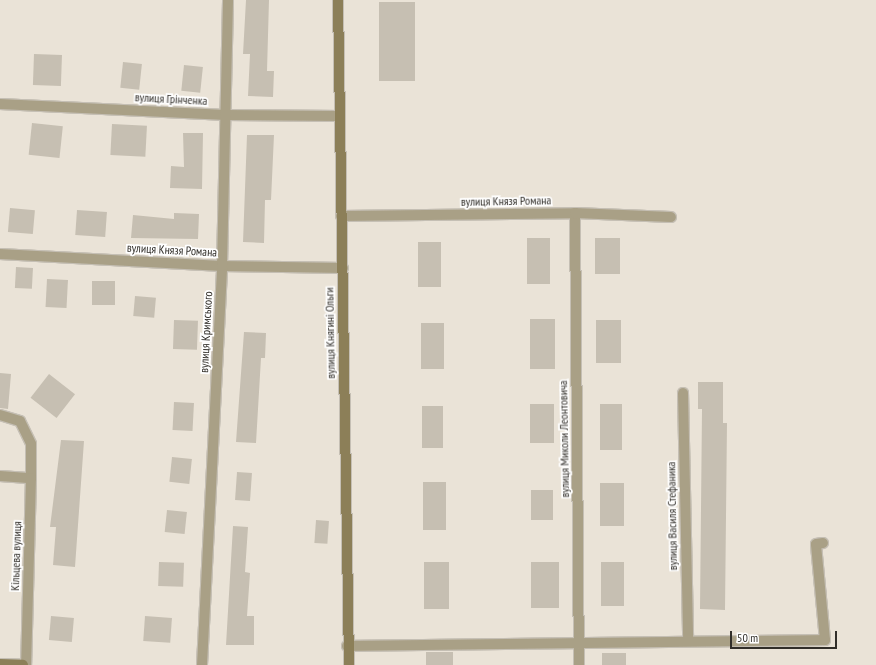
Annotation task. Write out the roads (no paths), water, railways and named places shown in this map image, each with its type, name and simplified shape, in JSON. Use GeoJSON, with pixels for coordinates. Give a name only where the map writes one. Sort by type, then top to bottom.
{"type":"FeatureCollection","features":[{"type":"Feature","properties":{"kind":"street","name":"вулиця Кримського"},"geometry":{"type":"LineString","coordinates":[[202,665],[222,266],[228,0]]}},
{"type":"Feature","properties":{"kind":"street","name":"вулиця Княгині Ольги"},"geometry":{"type":"LineString","coordinates":[[338,0],[343,268],[347,646],[349,665]]}},
{"type":"Feature","properties":{"kind":"street","name":"вулиця Грінченка"},"geometry":{"type":"LineString","coordinates":[[0,104],[226,115],[340,116]]}},
{"type":"Feature","properties":{"kind":"street","name":"вулиця Князя Романа"},"geometry":{"type":"LineString","coordinates":[[341,216],[574,213],[671,217]]}},
{"type":"Feature","properties":{"kind":"street","name":"вулиця Миколи Леонтовича"},"geometry":{"type":"LineString","coordinates":[[574,213],[578,665]]}},
{"type":"Feature","properties":{"kind":"street","name":"вулиця Князя Романа"},"geometry":{"type":"LineString","coordinates":[[0,254],[222,266],[343,268]]}},
{"type":"Feature","properties":{"kind":"street","name":"вулиця Василя Стефаника"},"geometry":{"type":"LineString","coordinates":[[683,393],[688,639]]}},
{"type":"Feature","properties":{"kind":"street","name":"Кільцева вулиця"},"geometry":{"type":"LineString","coordinates":[[0,415],[20,421],[31,444],[26,665]]}},
{"type":"Feature","properties":{"kind":"street"},"geometry":{"type":"LineString","coordinates":[[0,476],[31,478]]}},
{"type":"Feature","properties":{"kind":"street"},"geometry":{"type":"LineString","coordinates":[[347,646],[688,639],[825,640],[816,544],[823,543]]}},
{"type":"Feature","properties":{"kind":"street"},"geometry":{"type":"LineString","coordinates":[[0,664],[23,665]]}}]}
